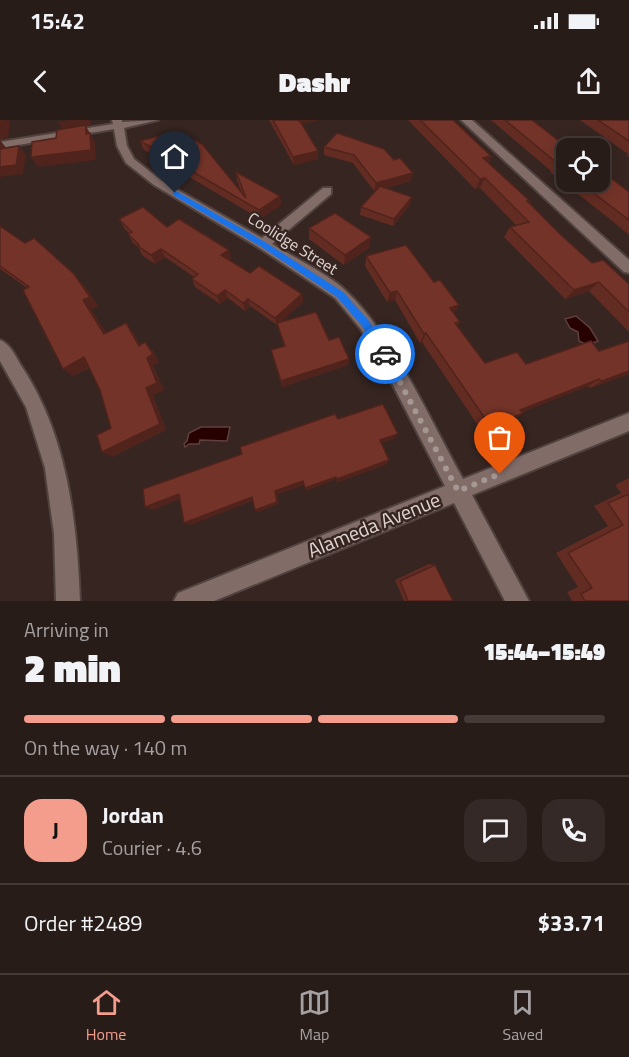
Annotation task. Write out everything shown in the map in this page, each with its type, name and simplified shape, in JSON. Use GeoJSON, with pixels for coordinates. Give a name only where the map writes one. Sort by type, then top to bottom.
{"type":"FeatureCollection","features":[{"type":"Feature","properties":{"kind":"street"},"geometry":{"type":"LineString","coordinates":[[0,146],[117,123],[153,120]]}},
{"type":"Feature","properties":{"kind":"street"},"geometry":{"type":"LineString","coordinates":[[466,120],[629,268]]}},
{"type":"Feature","properties":{"kind":"street","name":"Coolidge Street"},"geometry":{"type":"LineString","coordinates":[[117,123],[122,146],[130,161],[158,183],[263,244],[340,294],[365,324],[388,359],[517,601]]}},
{"type":"Feature","properties":{"kind":"street"},"geometry":{"type":"LineString","coordinates":[[263,244],[327,191]]}},
{"type":"Feature","properties":{"kind":"street"},"geometry":{"type":"LineString","coordinates":[[0,347],[15,367],[29,393],[51,451],[64,518],[68,601]]}},
{"type":"Feature","properties":{"kind":"street","name":"Alameda Avenue"},"geometry":{"type":"LineString","coordinates":[[186,601],[629,422]]}},
{"type":"Feature","properties":{"kind":"shaded area"},"geometry":{"type":"Polygon","coordinates":[[[576,316],[590,328],[598,341],[587,345],[579,341],[578,332],[570,328],[565,319],[576,316]]]}},
{"type":"Feature","properties":{"kind":"shaded area"},"geometry":{"type":"Polygon","coordinates":[[[201,427],[230,427],[227,441],[200,440],[199,444],[189,444],[185,447],[189,433],[201,427]]]}},
{"type":"Feature","properties":{"kind":"building"},"geometry":{"type":"Polygon","coordinates":[[[273,120],[300,121],[318,151],[293,157],[273,120]]]}},
{"type":"Feature","properties":{"kind":"building"},"geometry":{"type":"Polygon","coordinates":[[[420,120],[453,120],[491,156],[483,158],[530,201],[527,201],[560,234],[592,263],[603,260],[629,284],[629,312],[599,282],[574,290],[510,227],[529,222],[485,178],[480,179],[420,120]]]}},
{"type":"Feature","properties":{"kind":"building"},"geometry":{"type":"Polygon","coordinates":[[[505,120],[532,120],[556,139],[556,162],[505,120]]]}},
{"type":"Feature","properties":{"kind":"building"},"geometry":{"type":"Polygon","coordinates":[[[598,120],[629,120],[629,141],[598,120]]]}},
{"type":"Feature","properties":{"kind":"building"},"geometry":{"type":"Polygon","coordinates":[[[86,125],[86,134],[90,133],[91,150],[31,157],[32,142],[56,138],[57,130],[86,125]]]}},
{"type":"Feature","properties":{"kind":"building"},"geometry":{"type":"Polygon","coordinates":[[[177,131],[202,144],[246,198],[236,172],[280,196],[259,210],[140,141],[177,131]]]}},
{"type":"Feature","properties":{"kind":"building"},"geometry":{"type":"Polygon","coordinates":[[[337,133],[384,149],[394,160],[400,158],[413,173],[376,183],[354,155],[324,147],[337,133]]]}},
{"type":"Feature","properties":{"kind":"building"},"geometry":{"type":"Polygon","coordinates":[[[19,146],[16,165],[0,167],[0,149],[19,146]]]}},
{"type":"Feature","properties":{"kind":"building"},"geometry":{"type":"Polygon","coordinates":[[[610,177],[629,192],[629,220],[592,192],[610,192],[610,177]]]}},
{"type":"Feature","properties":{"kind":"building"},"geometry":{"type":"Polygon","coordinates":[[[380,186],[412,197],[394,219],[361,207],[380,186]]]}},
{"type":"Feature","properties":{"kind":"building"},"geometry":{"type":"Polygon","coordinates":[[[143,207],[167,227],[179,219],[229,250],[221,255],[250,273],[259,266],[302,294],[275,318],[248,299],[243,303],[225,290],[217,296],[192,279],[198,274],[161,249],[151,255],[138,246],[128,234],[132,232],[119,219],[143,207]]]}},
{"type":"Feature","properties":{"kind":"building"},"geometry":{"type":"Polygon","coordinates":[[[335,213],[371,237],[345,255],[309,228],[335,213]]]}},
{"type":"Feature","properties":{"kind":"building"},"geometry":{"type":"Polygon","coordinates":[[[0,226],[25,243],[34,238],[74,274],[90,297],[83,300],[104,334],[126,323],[139,346],[145,342],[153,354],[147,358],[157,383],[146,388],[160,424],[102,452],[97,435],[111,428],[100,390],[84,357],[63,369],[23,290],[29,287],[0,266],[0,226]]]}},
{"type":"Feature","properties":{"kind":"building"},"geometry":{"type":"Polygon","coordinates":[[[406,245],[434,282],[440,280],[459,305],[450,308],[460,322],[455,323],[485,363],[517,352],[526,364],[591,341],[599,351],[629,341],[629,371],[602,381],[599,379],[520,410],[523,413],[491,427],[426,333],[424,334],[397,291],[390,293],[366,256],[406,245]]]}},
{"type":"Feature","properties":{"kind":"building"},"geometry":{"type":"Polygon","coordinates":[[[316,312],[329,340],[339,337],[349,359],[281,381],[271,350],[285,346],[277,323],[316,312]]]}},
{"type":"Feature","properties":{"kind":"building"},"geometry":{"type":"Polygon","coordinates":[[[383,404],[398,434],[380,440],[389,460],[305,488],[303,481],[275,491],[277,502],[255,510],[252,497],[184,523],[179,494],[145,507],[143,489],[242,454],[240,447],[335,414],[338,419],[383,404]]]}},
{"type":"Feature","properties":{"kind":"building"},"geometry":{"type":"Polygon","coordinates":[[[629,494],[629,601],[585,601],[581,594],[592,588],[568,553],[623,525],[608,503],[629,494]]]}},
{"type":"Feature","properties":{"kind":"building"},"geometry":{"type":"Polygon","coordinates":[[[435,565],[453,601],[408,601],[400,581],[435,565]]]}},
{"type":"Feature","properties":{"kind":"way so far"},"geometry":{"type":"LineString","coordinates":[[385,354],[458,491],[500,474]]}},
{"type":"Feature","properties":{"kind":"route"},"geometry":{"type":"LineString","coordinates":[[175,193],[263,244],[340,294],[365,324],[385,354]]}}]}
